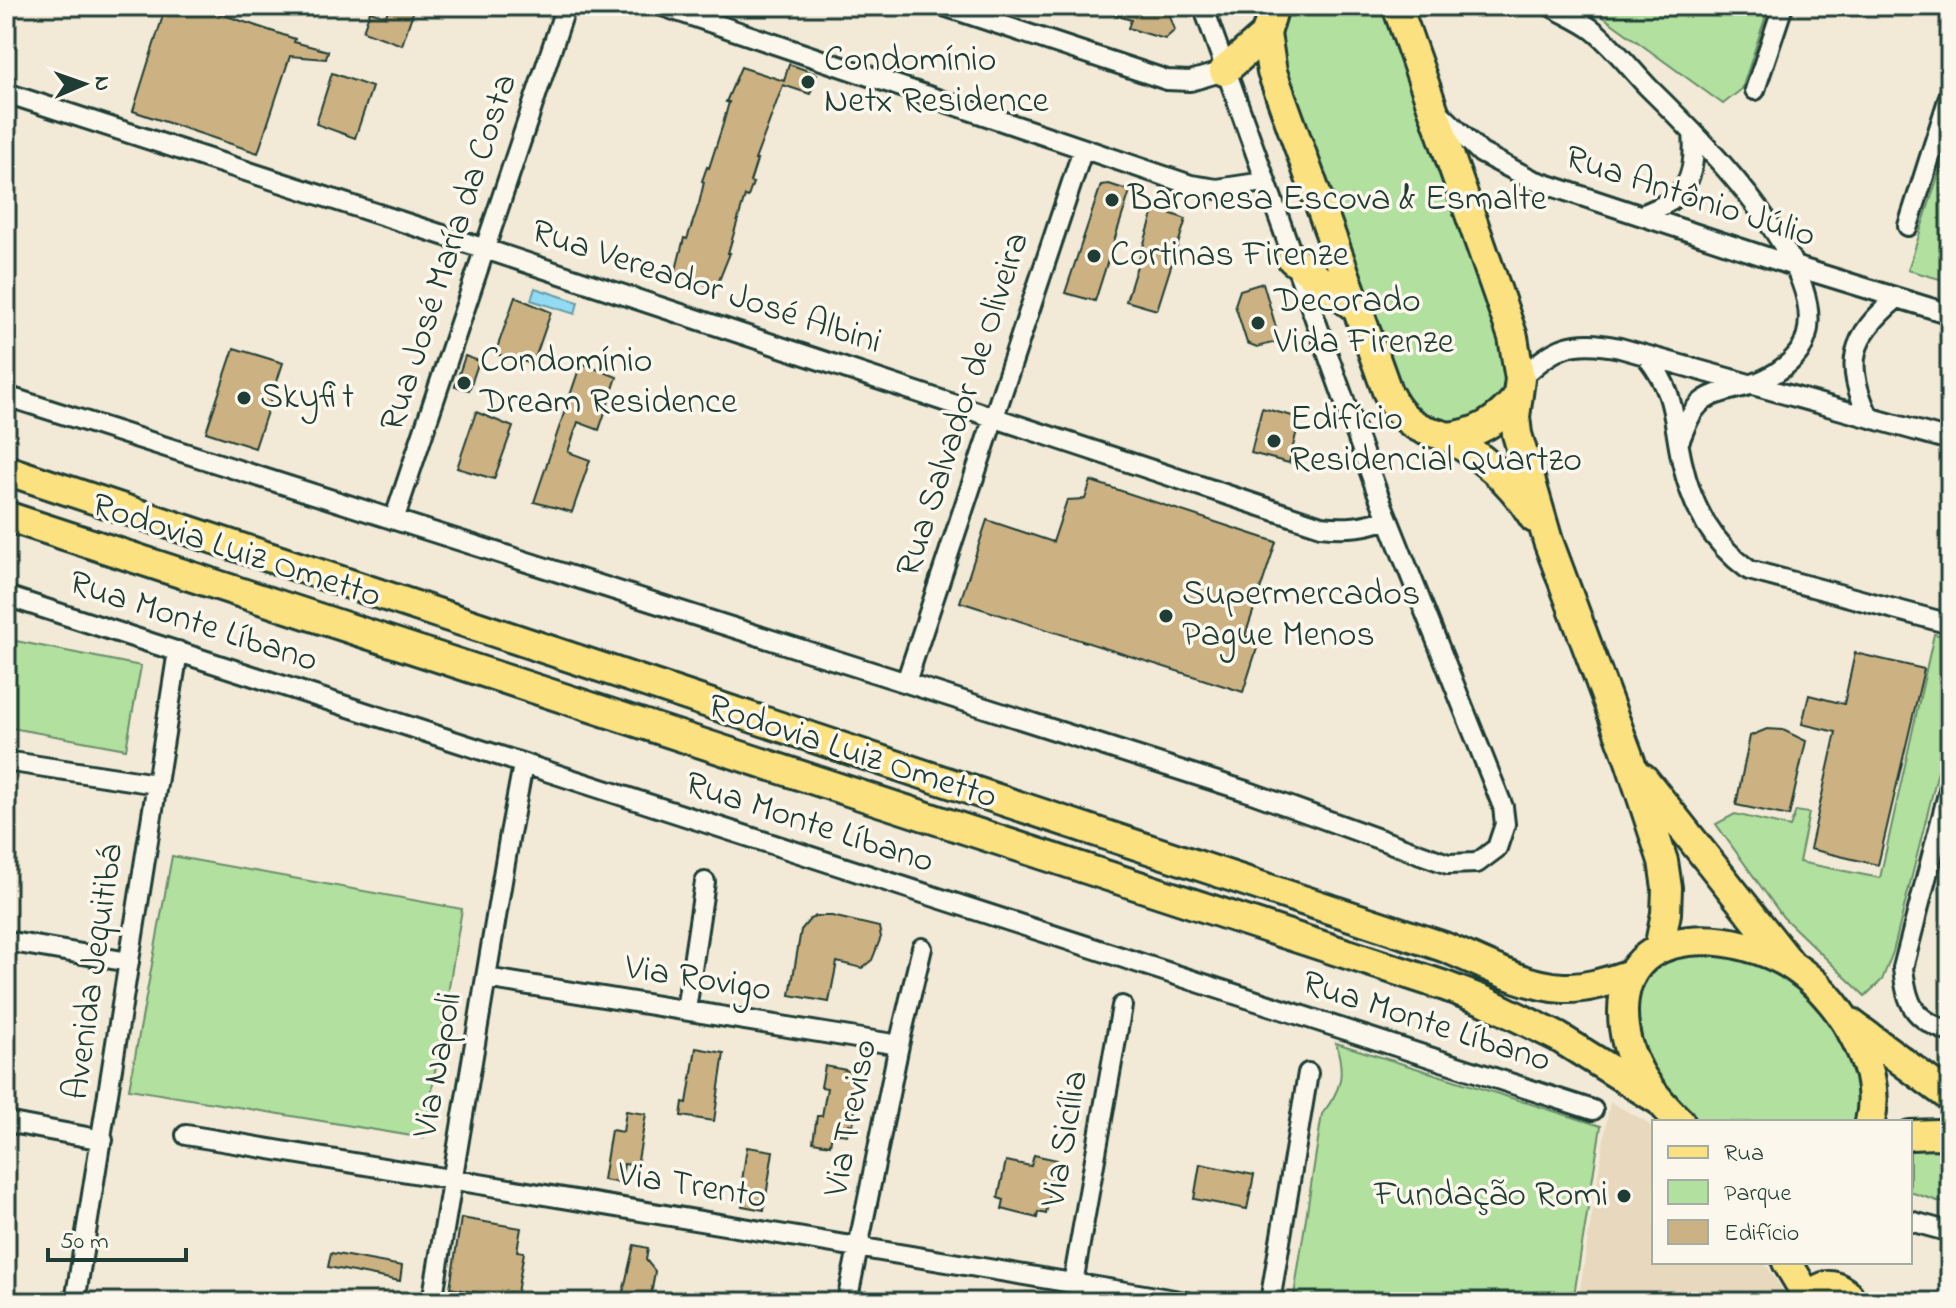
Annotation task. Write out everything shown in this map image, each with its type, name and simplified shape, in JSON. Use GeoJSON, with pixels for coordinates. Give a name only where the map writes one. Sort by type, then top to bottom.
{"type":"FeatureCollection","features":[{"type":"Feature","properties":{"kind":"main road"},"geometry":{"type":"LineString","coordinates":[[1397,6],[1519,357],[1517,434],[1548,541],[1654,832],[1665,875],[1666,913],[1659,949]]}},
{"type":"Feature","properties":{"kind":"main road"},"geometry":{"type":"LineString","coordinates":[[1224,71],[1272,14]]}},
{"type":"Feature","properties":{"kind":"main road"},"geometry":{"type":"LineString","coordinates":[[1272,14],[1272,72],[1395,407],[1413,424],[1447,437],[1512,486],[1548,541]]}},
{"type":"Feature","properties":{"kind":"main road"},"geometry":{"type":"LineString","coordinates":[[1292,259],[1356,307]]}},
{"type":"Feature","properties":{"kind":"main road"},"geometry":{"type":"LineString","coordinates":[[1447,437],[1487,427],[1497,420],[1519,389]]}},
{"type":"Feature","properties":{"kind":"main road","name":"Rodovia Luiz Ometto"},"geometry":{"type":"LineString","coordinates":[[6,470],[1444,947],[1528,981],[1563,988],[1597,985],[1631,974]]}},
{"type":"Feature","properties":{"kind":"main road","name":"Rodovia Luiz Ometto"},"geometry":{"type":"LineString","coordinates":[[6,516],[1445,986],[1485,1001],[1558,1037],[1657,1099]]}},
{"type":"Feature","properties":{"kind":"main road"},"geometry":{"type":"LineString","coordinates":[[1630,761],[1792,965]]}},
{"type":"Feature","properties":{"kind":"main road"},"geometry":{"type":"LineString","coordinates":[[1678,1120],[1657,1099],[1635,1067],[1625,1040],[1623,1002],[1631,974],[1659,949],[1686,941],[1718,940],[1754,949],[1792,965],[1812,980],[1845,1020],[1870,1069],[1873,1109],[1870,1120]]}},
{"type":"Feature","properties":{"kind":"main road"},"geometry":{"type":"LineString","coordinates":[[1845,1020],[1950,1097]]}},
{"type":"Feature","properties":{"kind":"main road"},"geometry":{"type":"LineString","coordinates":[[1912,1135],[1950,1137]]}},
{"type":"Feature","properties":{"kind":"main road"},"geometry":{"type":"LineString","coordinates":[[1788,1264],[1813,1302]]}},
{"type":"Feature","properties":{"kind":"main road"},"geometry":{"type":"LineString","coordinates":[[1837,1264],[1849,1299]]}},
{"type":"Feature","properties":{"kind":"main road"},"geometry":{"type":"LineString","coordinates":[[1813,1302],[1818,1290],[1828,1286],[1837,1287],[1849,1299]]}},
{"type":"Feature","properties":{"kind":"street","name":"Rua José María da Costa"},"geometry":{"type":"LineString","coordinates":[[394,520],[566,6]]}},
{"type":"Feature","properties":{"kind":"street"},"geometry":{"type":"LineString","coordinates":[[662,6],[1191,185],[1217,189],[1264,182]]}},
{"type":"Feature","properties":{"kind":"street"},"geometry":{"type":"LineString","coordinates":[[944,6],[968,10],[1167,80],[1190,81],[1224,71]]}},
{"type":"Feature","properties":{"kind":"street"},"geometry":{"type":"LineString","coordinates":[[6,396],[1249,792],[1448,864],[1477,863],[1497,848],[1505,824],[1498,791],[1388,519],[1203,6]]}},
{"type":"Feature","properties":{"kind":"street"},"geometry":{"type":"LineString","coordinates":[[1551,6],[1592,30],[1693,132],[1769,222],[1794,266],[1807,305],[1809,321],[1806,336],[1799,351],[1786,366],[1752,385],[1704,400],[1692,414],[1679,442]]}},
{"type":"Feature","properties":{"kind":"street"},"geometry":{"type":"LineString","coordinates":[[1755,90],[1783,6]]}},
{"type":"Feature","properties":{"kind":"street","name":"Rua Vereador José Albini"},"geometry":{"type":"LineString","coordinates":[[6,93],[1321,526],[1347,529],[1388,519]]}},
{"type":"Feature","properties":{"kind":"street","name":"Rua Antônio Júlio"},"geometry":{"type":"LineString","coordinates":[[1432,104],[1471,145],[1506,167],[1555,188],[1950,314]]}},
{"type":"Feature","properties":{"kind":"street"},"geometry":{"type":"LineString","coordinates":[[1908,226],[1949,104]]}},
{"type":"Feature","properties":{"kind":"street"},"geometry":{"type":"LineString","coordinates":[[1641,215],[1664,206],[1688,183],[1695,151],[1693,132]]}},
{"type":"Feature","properties":{"kind":"street","name":"Rua Salvador de Oliveira"},"geometry":{"type":"LineString","coordinates":[[906,682],[1083,149]]}},
{"type":"Feature","properties":{"kind":"street"},"geometry":{"type":"LineString","coordinates":[[1869,417],[1856,388],[1856,345],[1865,327],[1896,299]]}},
{"type":"Feature","properties":{"kind":"street"},"geometry":{"type":"LineString","coordinates":[[1519,389],[1552,352],[1571,345],[1595,343],[1950,440]]}},
{"type":"Feature","properties":{"kind":"street"},"geometry":{"type":"LineString","coordinates":[[1647,357],[1661,374],[1668,391],[1694,503],[1711,535],[1727,554],[1749,570],[1950,624]]}},
{"type":"Feature","properties":{"kind":"street","name":"Rua Monte Líbano"},"geometry":{"type":"LineString","coordinates":[[6,596],[1593,1110]]}},
{"type":"Feature","properties":{"kind":"street","name":"Avenida Jequitibá"},"geometry":{"type":"LineString","coordinates":[[75,1302],[178,651]]}},
{"type":"Feature","properties":{"kind":"street"},"geometry":{"type":"LineString","coordinates":[[6,761],[156,784]]}},
{"type":"Feature","properties":{"kind":"street","name":"Via Napoli"},"geometry":{"type":"LineString","coordinates":[[432,1302],[523,765]]}},
{"type":"Feature","properties":{"kind":"street"},"geometry":{"type":"LineString","coordinates":[[1950,786],[1903,968],[1906,998],[1924,1020],[1950,1032]]}},
{"type":"Feature","properties":{"kind":"street"},"geometry":{"type":"LineString","coordinates":[[686,1010],[705,882]]}},
{"type":"Feature","properties":{"kind":"street"},"geometry":{"type":"LineString","coordinates":[[6,941],[129,962]]}},
{"type":"Feature","properties":{"kind":"street","name":"Via Treviso"},"geometry":{"type":"LineString","coordinates":[[847,1302],[922,948]]}},
{"type":"Feature","properties":{"kind":"street","name":"Via Rovigo"},"geometry":{"type":"LineString","coordinates":[[486,978],[899,1045]]}},
{"type":"Feature","properties":{"kind":"street","name":"Via Sicília"},"geometry":{"type":"LineString","coordinates":[[1073,1283],[1122,1006]]}},
{"type":"Feature","properties":{"kind":"street"},"geometry":{"type":"LineString","coordinates":[[1270,1302],[1308,1073]]}},
{"type":"Feature","properties":{"kind":"street"},"geometry":{"type":"LineString","coordinates":[[6,1122],[103,1140]]}},
{"type":"Feature","properties":{"kind":"street","name":"Via Trento"},"geometry":{"type":"LineString","coordinates":[[186,1135],[1186,1302]]}},
{"type":"Feature","properties":{"kind":"street"},"geometry":{"type":"LineString","coordinates":[[1912,1222],[1950,1232]]}},
{"type":"Feature","properties":{"kind":"shaded area","name":"Fundação Romi"},"geometry":{"type":"Polygon","coordinates":[[[1610,1102],[1652,1128],[1652,1264],[1765,1264],[1791,1302],[1578,1302],[1610,1102]]]}},
{"type":"Feature","properties":{"kind":"green space"},"geometry":{"type":"Polygon","coordinates":[[[1284,6],[1383,6],[1388,13],[1509,360],[1503,392],[1493,406],[1476,416],[1450,424],[1436,424],[1420,415],[1399,394],[1274,47],[1284,6]]]}},
{"type":"Feature","properties":{"kind":"green space"},"geometry":{"type":"Polygon","coordinates":[[[1588,6],[1769,6],[1742,89],[1723,104],[1588,6]]]}},
{"type":"Feature","properties":{"kind":"green space"},"geometry":{"type":"Polygon","coordinates":[[[1950,138],[1950,282],[1908,270],[1950,138]]]}},
{"type":"Feature","properties":{"kind":"green space"},"geometry":{"type":"Polygon","coordinates":[[[1934,634],[1950,638],[1950,723],[1893,952],[1882,980],[1865,996],[1783,917],[1716,824],[1735,814],[1790,827],[1796,811],[1809,813],[1799,862],[1880,878],[1934,634]]]}},
{"type":"Feature","properties":{"kind":"green space"},"geometry":{"type":"Polygon","coordinates":[[[6,639],[141,666],[126,749],[6,727],[6,639]]]}},
{"type":"Feature","properties":{"kind":"green space"},"geometry":{"type":"Polygon","coordinates":[[[172,856],[462,909],[424,1138],[129,1089],[172,856]]]}},
{"type":"Feature","properties":{"kind":"green space"},"geometry":{"type":"Polygon","coordinates":[[[1677,949],[1766,960],[1822,1003],[1862,1077],[1857,1120],[1695,1120],[1670,1097],[1642,1057],[1630,1003],[1645,971],[1677,949]]]}},
{"type":"Feature","properties":{"kind":"green space"},"geometry":{"type":"Polygon","coordinates":[[[1336,1043],[1601,1126],[1573,1302],[1293,1302],[1322,1114],[1340,1081],[1336,1043]]]}},
{"type":"Feature","properties":{"kind":"green space"},"geometry":{"type":"Polygon","coordinates":[[[1912,1142],[1950,1144],[1950,1205],[1912,1193],[1912,1142]]]}},
{"type":"Feature","properties":{"kind":"water"},"geometry":{"type":"Polygon","coordinates":[[[535,288],[578,302],[575,314],[531,300],[535,288]]]}},
{"type":"Feature","properties":{"kind":"building"},"geometry":{"type":"Polygon","coordinates":[[[166,6],[197,6],[295,39],[294,42],[328,51],[326,59],[290,56],[258,153],[133,111],[166,6]]]}},
{"type":"Feature","properties":{"kind":"building"},"geometry":{"type":"Polygon","coordinates":[[[389,6],[415,6],[402,45],[363,31],[370,11],[386,16],[389,6]]]}},
{"type":"Feature","properties":{"kind":"building"},"geometry":{"type":"Polygon","coordinates":[[[1096,6],[1166,6],[1175,30],[1165,39],[1151,35],[1128,28],[1131,20],[1096,9],[1096,6]]]}},
{"type":"Feature","properties":{"kind":"building"},"geometry":{"type":"Polygon","coordinates":[[[789,64],[817,74],[810,94],[783,85],[755,160],[750,182],[753,183],[748,197],[745,196],[730,253],[716,288],[675,274],[684,238],[687,239],[699,204],[702,181],[723,124],[729,102],[726,102],[741,67],[784,81],[789,64]]]}},
{"type":"Feature","properties":{"kind":"building"},"geometry":{"type":"Polygon","coordinates":[[[332,73],[372,87],[355,138],[316,124],[332,73]]]}},
{"type":"Feature","properties":{"kind":"building"},"geometry":{"type":"Polygon","coordinates":[[[1109,184],[1130,191],[1095,301],[1065,293],[1101,185],[1109,184]]]}},
{"type":"Feature","properties":{"kind":"building"},"geometry":{"type":"Polygon","coordinates":[[[1155,208],[1186,219],[1157,310],[1126,301],[1155,208]]]}},
{"type":"Feature","properties":{"kind":"building","name":"Decorado Vida Firenze"},"geometry":{"type":"Polygon","coordinates":[[[1263,283],[1280,341],[1257,347],[1247,343],[1235,305],[1240,290],[1263,283]]]}},
{"type":"Feature","properties":{"kind":"building"},"geometry":{"type":"Polygon","coordinates":[[[515,297],[551,312],[533,364],[495,354],[515,297]]]}},
{"type":"Feature","properties":{"kind":"building","name":"Skyfit"},"geometry":{"type":"Polygon","coordinates":[[[234,348],[283,363],[255,448],[206,432],[234,348]]]}},
{"type":"Feature","properties":{"kind":"building"},"geometry":{"type":"Polygon","coordinates":[[[465,356],[479,361],[469,390],[455,386],[465,356]]]}},
{"type":"Feature","properties":{"kind":"building"},"geometry":{"type":"Polygon","coordinates":[[[581,363],[617,377],[599,430],[578,422],[568,452],[590,460],[572,512],[534,502],[581,363]]]}},
{"type":"Feature","properties":{"kind":"building","name":"Edifício Residencial Quartzo"},"geometry":{"type":"Polygon","coordinates":[[[1262,408],[1300,418],[1289,463],[1251,453],[1262,408]]]}},
{"type":"Feature","properties":{"kind":"building"},"geometry":{"type":"Polygon","coordinates":[[[476,412],[513,427],[494,479],[457,468],[476,412]]]}},
{"type":"Feature","properties":{"kind":"building"},"geometry":{"type":"Polygon","coordinates":[[[1091,481],[1276,542],[1245,636],[1259,642],[1243,692],[960,602],[987,520],[1053,542],[1067,500],[1085,499],[1091,481]]]}},
{"type":"Feature","properties":{"kind":"building"},"geometry":{"type":"Polygon","coordinates":[[[1855,653],[1924,669],[1878,865],[1810,849],[1836,732],[1802,724],[1809,695],[1844,704],[1855,653]]]}},
{"type":"Feature","properties":{"kind":"building"},"geometry":{"type":"Polygon","coordinates":[[[1767,729],[1783,730],[1806,741],[1789,816],[1736,805],[1750,736],[1767,729]]]}},
{"type":"Feature","properties":{"kind":"building"},"geometry":{"type":"Polygon","coordinates":[[[816,916],[832,916],[879,927],[881,937],[872,960],[862,968],[837,962],[829,1002],[790,995],[801,930],[816,916]]]}},
{"type":"Feature","properties":{"kind":"building"},"geometry":{"type":"Polygon","coordinates":[[[696,1048],[724,1053],[714,1121],[681,1116],[683,1102],[687,1103],[696,1048]]]}},
{"type":"Feature","properties":{"kind":"building"},"geometry":{"type":"Polygon","coordinates":[[[825,1066],[860,1076],[861,1100],[857,1099],[853,1125],[849,1124],[847,1135],[832,1133],[830,1145],[813,1142],[817,1116],[822,1116],[827,1088],[821,1087],[825,1066]]]}},
{"type":"Feature","properties":{"kind":"building"},"geometry":{"type":"Polygon","coordinates":[[[626,1111],[646,1114],[637,1166],[624,1164],[621,1183],[603,1180],[611,1130],[623,1132],[626,1111]]]}},
{"type":"Feature","properties":{"kind":"building"},"geometry":{"type":"Polygon","coordinates":[[[747,1147],[773,1151],[764,1210],[742,1206],[743,1202],[739,1201],[747,1147]]]}},
{"type":"Feature","properties":{"kind":"building"},"geometry":{"type":"Polygon","coordinates":[[[1034,1155],[1057,1160],[1046,1214],[1038,1212],[1037,1218],[1002,1209],[1004,1200],[998,1198],[1006,1161],[1031,1166],[1034,1155]]]}},
{"type":"Feature","properties":{"kind":"building"},"geometry":{"type":"Polygon","coordinates":[[[1200,1164],[1254,1175],[1247,1209],[1194,1199],[1200,1164]]]}},
{"type":"Feature","properties":{"kind":"building"},"geometry":{"type":"Polygon","coordinates":[[[461,1218],[521,1228],[517,1251],[524,1252],[517,1293],[509,1292],[508,1298],[450,1288],[461,1218]]]}},
{"type":"Feature","properties":{"kind":"building"},"geometry":{"type":"Polygon","coordinates":[[[634,1245],[648,1248],[646,1260],[655,1271],[650,1302],[627,1302],[627,1297],[622,1297],[634,1245]]]}},
{"type":"Feature","properties":{"kind":"building"},"geometry":{"type":"Polygon","coordinates":[[[331,1253],[402,1266],[400,1281],[328,1267],[331,1253]]]}},
{"type":"Feature","properties":{"kind":"place","name":"Condomínio Netx Residence"},"geometry":{"type":"Point","coordinates":[808,82]}},
{"type":"Feature","properties":{"kind":"place","name":"Baronesa Escova & Esmalte"},"geometry":{"type":"Point","coordinates":[1112,200]}},
{"type":"Feature","properties":{"kind":"place","name":"Cortinas Firenze"},"geometry":{"type":"Point","coordinates":[1094,256]}},
{"type":"Feature","properties":{"kind":"place","name":"Decorado Vida Firenze"},"geometry":{"type":"Point","coordinates":[1258,323]}},
{"type":"Feature","properties":{"kind":"place","name":"Condomínio Dream Residence"},"geometry":{"type":"Point","coordinates":[464,383]}},
{"type":"Feature","properties":{"kind":"place","name":"Skyfit"},"geometry":{"type":"Point","coordinates":[244,398]}},
{"type":"Feature","properties":{"kind":"place","name":"Edifício Residencial Quartzo"},"geometry":{"type":"Point","coordinates":[1274,441]}},
{"type":"Feature","properties":{"kind":"place","name":"Supermercados Pague Menos"},"geometry":{"type":"Point","coordinates":[1166,616]}},
{"type":"Feature","properties":{"kind":"place","name":"Fundação Romi"},"geometry":{"type":"Point","coordinates":[1624,1196]}}]}
